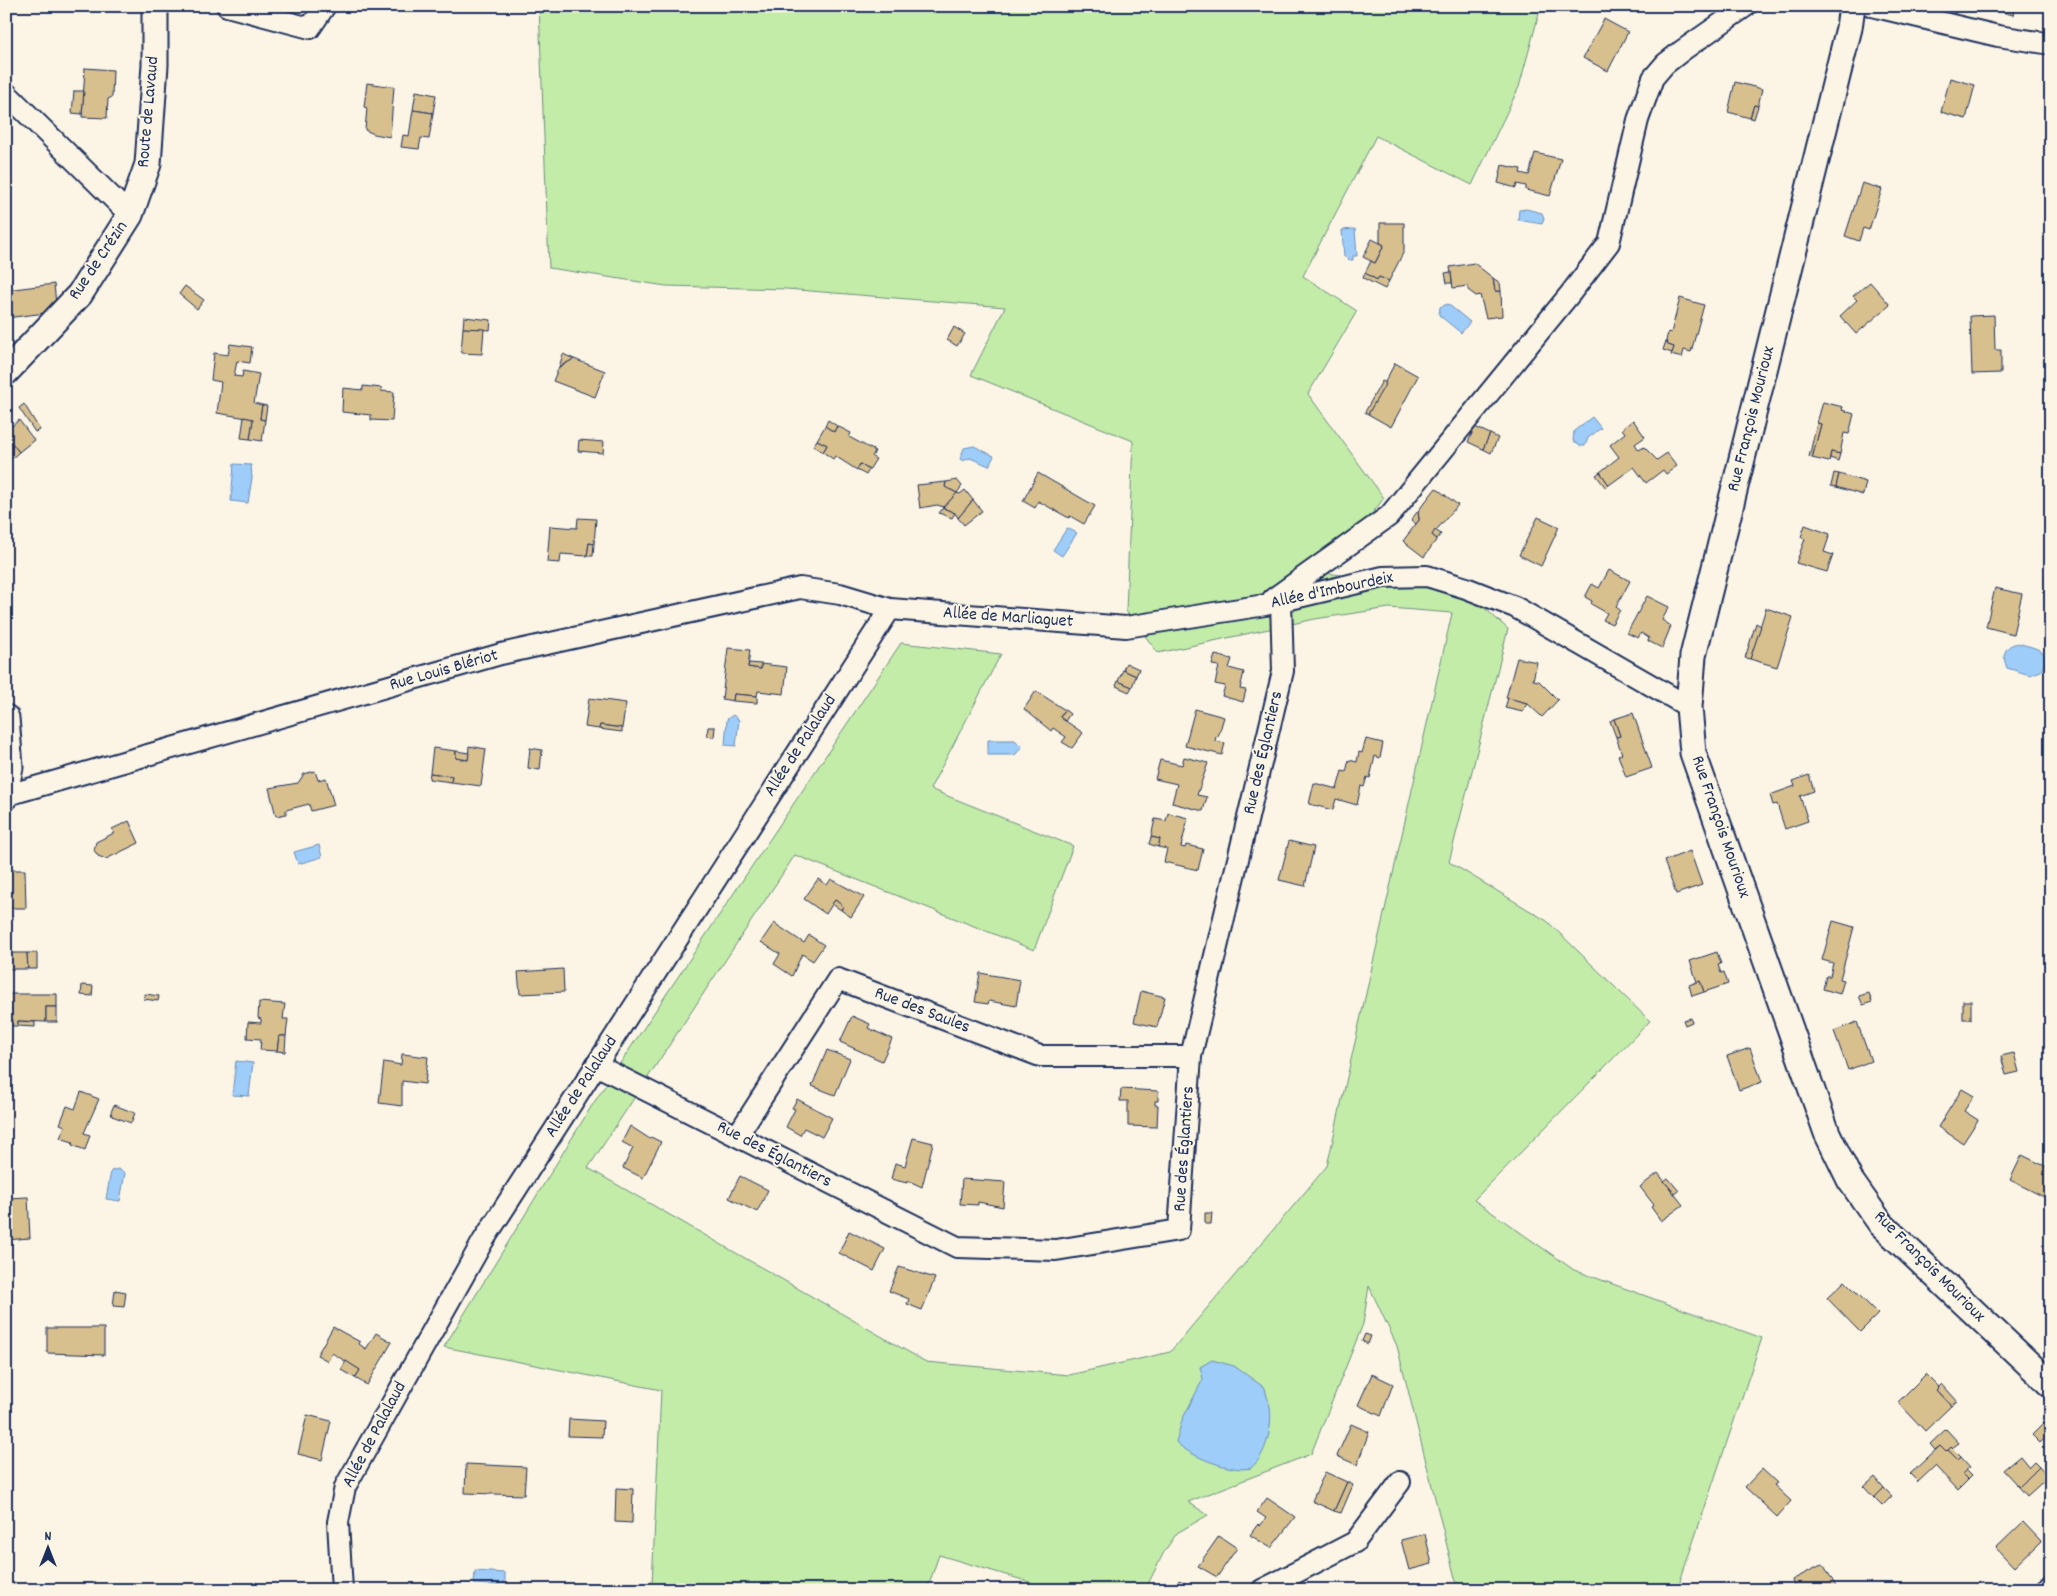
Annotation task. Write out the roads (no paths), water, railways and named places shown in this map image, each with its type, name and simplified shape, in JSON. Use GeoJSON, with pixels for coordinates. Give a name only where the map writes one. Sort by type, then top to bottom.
{"type":"FeatureCollection","features":[{"type":"Feature","properties":{"kind":"street","name":"Route de Lavaud"},"geometry":{"type":"LineString","coordinates":[[130,215],[148,164],[156,6]]}},
{"type":"Feature","properties":{"kind":"street"},"geometry":{"type":"LineString","coordinates":[[227,6],[310,28],[325,6]]}},
{"type":"Feature","properties":{"kind":"street"},"geometry":{"type":"LineString","coordinates":[[1273,603],[1390,516],[1570,294],[1610,243],[1638,120],[1653,78],[1665,64],[1683,50],[1746,6]]}},
{"type":"Feature","properties":{"kind":"street","name":"Rue François Mourioux"},"geometry":{"type":"LineString","coordinates":[[1852,6],[1844,46],[1693,656],[1689,707],[1693,753],[1827,1133],[1850,1180],[1881,1224],[2051,1385]]}},
{"type":"Feature","properties":{"kind":"street"},"geometry":{"type":"LineString","coordinates":[[1872,6],[1998,36],[2051,44]]}},
{"type":"Feature","properties":{"kind":"street"},"geometry":{"type":"LineString","coordinates":[[6,93],[130,215]]}},
{"type":"Feature","properties":{"kind":"street","name":"Rue de Crézin"},"geometry":{"type":"LineString","coordinates":[[6,372],[80,294],[130,215]]}},
{"type":"Feature","properties":{"kind":"street","name":"Allée d'Imbourdeix"},"geometry":{"type":"LineString","coordinates":[[1126,627],[1273,603],[1383,577],[1427,576],[1466,588],[1515,607],[1689,707]]}},
{"type":"Feature","properties":{"kind":"street","name":"Rue Louis Blériot"},"geometry":{"type":"LineString","coordinates":[[6,799],[11,794],[501,654],[800,588],[840,594],[890,609]]}},
{"type":"Feature","properties":{"kind":"street","name":"Rue des Églantiers"},"geometry":{"type":"LineString","coordinates":[[596,1065],[957,1247],[1056,1250],[1179,1230],[1191,1056],[1283,671],[1273,603]]}},
{"type":"Feature","properties":{"kind":"street","name":"Allée de Marliaguet"},"geometry":{"type":"LineString","coordinates":[[890,609],[1126,627]]}},
{"type":"Feature","properties":{"kind":"street","name":"Allée de Palalaud"},"geometry":{"type":"LineString","coordinates":[[342,1590],[338,1522],[344,1487],[483,1241],[890,609]]}},
{"type":"Feature","properties":{"kind":"street"},"geometry":{"type":"LineString","coordinates":[[6,718],[10,767],[6,788]]}},
{"type":"Feature","properties":{"kind":"street","name":"Rue des Saules"},"geometry":{"type":"LineString","coordinates":[[737,1136],[838,979],[1040,1056],[1191,1056]]}},
{"type":"Feature","properties":{"kind":"street"},"geometry":{"type":"LineString","coordinates":[[1262,1590],[1356,1542],[1400,1482]]}},
{"type":"Feature","properties":{"kind":"street"},"geometry":{"type":"LineString","coordinates":[[2046,1590],[2051,1585]]}},
{"type":"Feature","properties":{"kind":"water"},"geometry":{"type":"Polygon","coordinates":[[[1526,209],[1542,213],[1544,218],[1542,224],[1518,220],[1519,210],[1526,209]]]}},
{"type":"Feature","properties":{"kind":"water"},"geometry":{"type":"Polygon","coordinates":[[[1355,229],[1357,256],[1353,256],[1353,260],[1348,260],[1348,257],[1344,257],[1342,230],[1355,229]]]}},
{"type":"Feature","properties":{"kind":"water"},"geometry":{"type":"Polygon","coordinates":[[[1448,304],[1470,322],[1461,333],[1439,315],[1440,307],[1448,304]]]}},
{"type":"Feature","properties":{"kind":"water"},"geometry":{"type":"Polygon","coordinates":[[[1592,417],[1601,428],[1588,438],[1585,446],[1580,446],[1573,441],[1574,431],[1592,417]]]}},
{"type":"Feature","properties":{"kind":"water"},"geometry":{"type":"Polygon","coordinates":[[[974,446],[994,456],[989,466],[970,458],[963,461],[960,459],[964,448],[974,446]]]}},
{"type":"Feature","properties":{"kind":"water"},"geometry":{"type":"Polygon","coordinates":[[[234,464],[251,465],[252,478],[248,503],[231,501],[234,464]]]}},
{"type":"Feature","properties":{"kind":"water"},"geometry":{"type":"Polygon","coordinates":[[[1067,528],[1077,533],[1062,556],[1053,550],[1067,528]]]}},
{"type":"Feature","properties":{"kind":"water"},"geometry":{"type":"Polygon","coordinates":[[[2018,643],[2040,650],[2043,653],[2045,658],[2041,671],[2030,675],[2007,668],[2004,659],[2005,652],[2009,646],[2018,643]]]}},
{"type":"Feature","properties":{"kind":"water"},"geometry":{"type":"Polygon","coordinates":[[[733,715],[739,720],[736,746],[725,745],[727,719],[733,715]]]}},
{"type":"Feature","properties":{"kind":"water"},"geometry":{"type":"Polygon","coordinates":[[[988,740],[1015,740],[1022,747],[1015,755],[988,755],[988,740]]]}},
{"type":"Feature","properties":{"kind":"water"},"geometry":{"type":"Polygon","coordinates":[[[319,845],[322,857],[298,864],[294,852],[319,845]]]}},
{"type":"Feature","properties":{"kind":"water"},"geometry":{"type":"Polygon","coordinates":[[[236,1061],[253,1063],[249,1096],[232,1095],[236,1061]]]}},
{"type":"Feature","properties":{"kind":"water"},"geometry":{"type":"Polygon","coordinates":[[[118,1169],[125,1173],[120,1201],[106,1199],[111,1171],[118,1169]]]}},
{"type":"Feature","properties":{"kind":"water"},"geometry":{"type":"Polygon","coordinates":[[[1212,1360],[1234,1366],[1265,1388],[1271,1415],[1269,1431],[1261,1456],[1251,1468],[1243,1469],[1222,1466],[1200,1458],[1176,1442],[1182,1420],[1203,1379],[1200,1367],[1212,1360]]]}},
{"type":"Feature","properties":{"kind":"water"},"geometry":{"type":"Polygon","coordinates":[[[475,1571],[505,1573],[505,1586],[474,1584],[475,1571]]]}}]}
